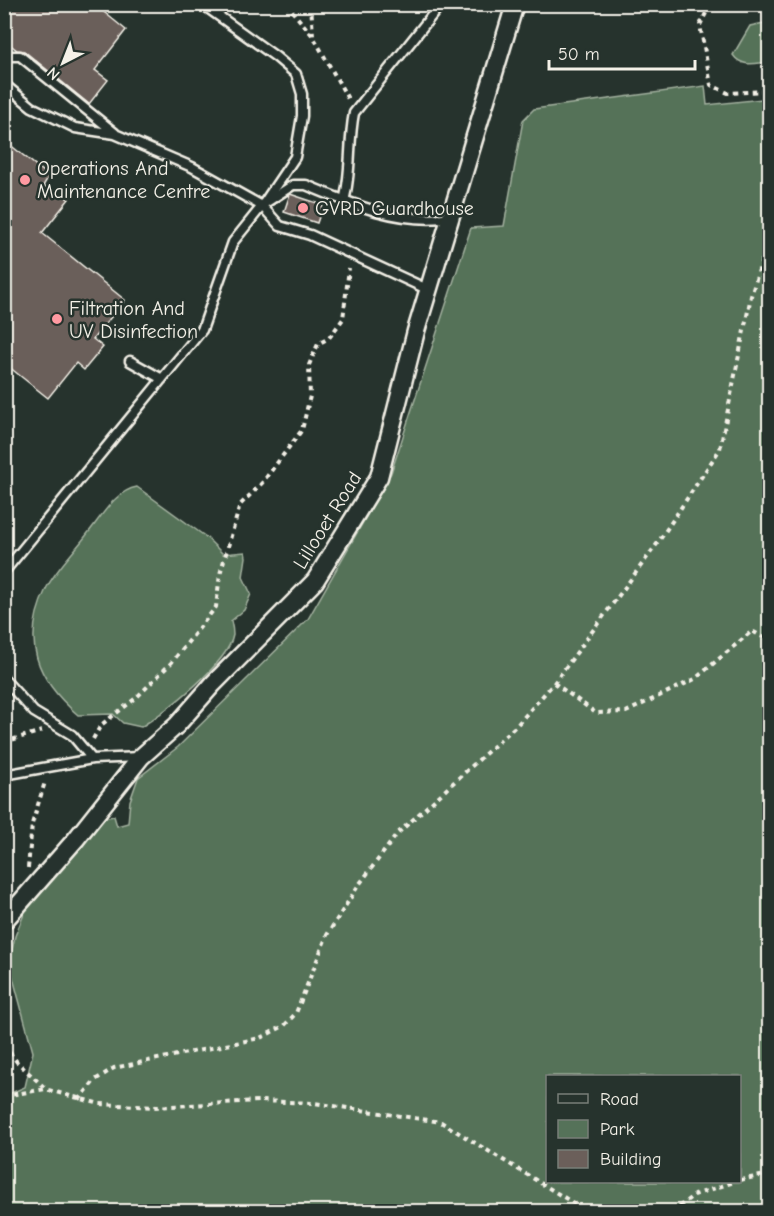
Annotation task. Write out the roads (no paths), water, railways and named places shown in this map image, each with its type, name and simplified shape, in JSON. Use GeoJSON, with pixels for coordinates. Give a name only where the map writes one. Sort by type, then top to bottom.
{"type":"FeatureCollection","features":[{"type":"Feature","properties":{"kind":"street","name":"Lillooet Road"},"geometry":{"type":"LineString","coordinates":[[4,921],[76,839],[141,757],[177,725],[213,684],[315,581],[379,477],[416,331],[515,4]]}},
{"type":"Feature","properties":{"kind":"lane"},"geometry":{"type":"LineString","coordinates":[[4,572],[202,330],[233,242],[262,206],[295,157],[302,116],[302,94],[296,74],[202,4]]}},
{"type":"Feature","properties":{"kind":"lane"},"geometry":{"type":"LineString","coordinates":[[344,201],[350,178],[350,133],[354,113],[441,4]]}},
{"type":"Feature","properties":{"kind":"lane"},"geometry":{"type":"LineString","coordinates":[[4,56],[20,56],[115,134]]}},
{"type":"Feature","properties":{"kind":"lane"},"geometry":{"type":"LineString","coordinates":[[4,84],[32,107],[75,128],[115,134],[192,167],[262,206],[279,226],[310,235],[429,290]]}},
{"type":"Feature","properties":{"kind":"lane"},"geometry":{"type":"LineString","coordinates":[[262,206],[292,185],[306,185],[344,201],[404,217],[434,220],[451,217]]}},
{"type":"Feature","properties":{"kind":"lane"},"geometry":{"type":"LineString","coordinates":[[130,361],[162,379]]}},
{"type":"Feature","properties":{"kind":"lane"},"geometry":{"type":"LineString","coordinates":[[4,679],[34,712],[72,735],[92,759]]}},
{"type":"Feature","properties":{"kind":"lane"},"geometry":{"type":"LineString","coordinates":[[4,775],[92,759],[141,757]]}},
{"type":"Feature","properties":{"kind":"place","name":"Operations And Maintenance Centre"},"geometry":{"type":"Point","coordinates":[25,180]}},
{"type":"Feature","properties":{"kind":"place","name":"GVRD Guardhouse"},"geometry":{"type":"Point","coordinates":[303,208]}},
{"type":"Feature","properties":{"kind":"place","name":"Filtration And UV Disinfection"},"geometry":{"type":"Point","coordinates":[57,319]}}]}
